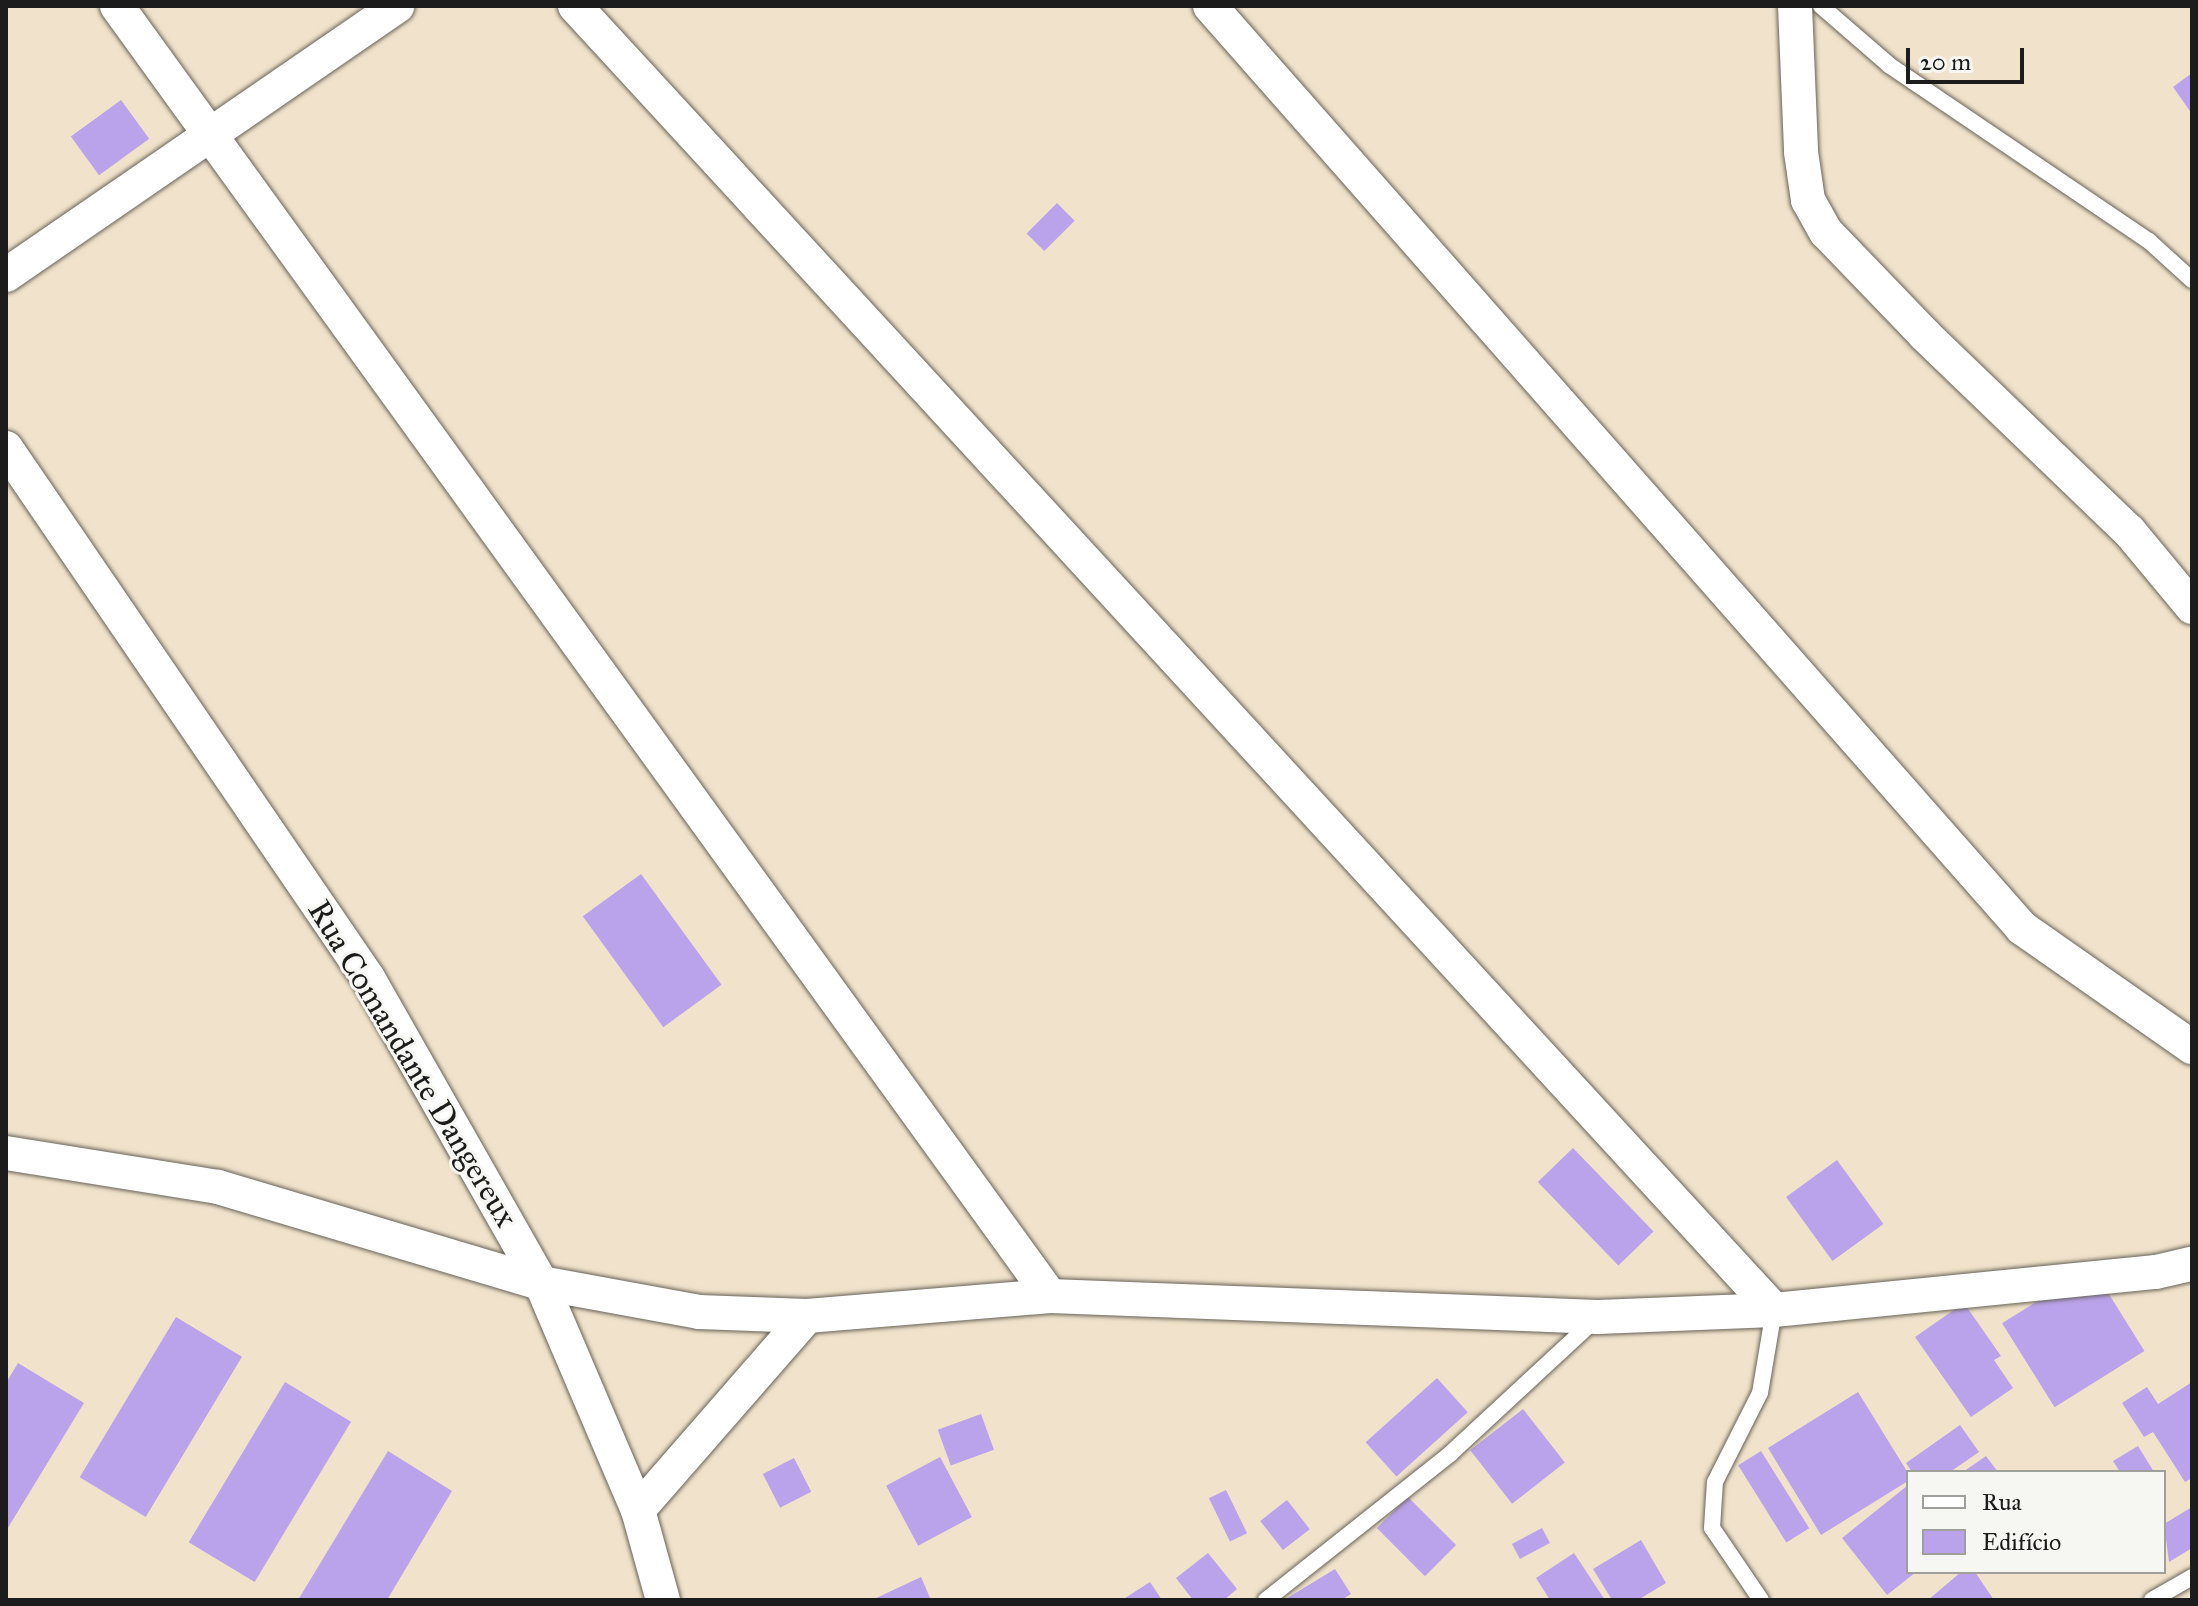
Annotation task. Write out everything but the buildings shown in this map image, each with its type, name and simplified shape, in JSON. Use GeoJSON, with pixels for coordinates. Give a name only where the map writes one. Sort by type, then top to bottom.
{"type":"FeatureCollection","features":[{"type":"Feature","properties":{"kind":"street"},"geometry":{"type":"LineString","coordinates":[[117,6],[1050,1296]]}},
{"type":"Feature","properties":{"kind":"street"},"geometry":{"type":"LineString","coordinates":[[6,275],[398,6]]}},
{"type":"Feature","properties":{"kind":"street"},"geometry":{"type":"LineString","coordinates":[[575,6],[1774,1310]]}},
{"type":"Feature","properties":{"kind":"street"},"geometry":{"type":"LineString","coordinates":[[1210,6],[2022,928],[2192,1047]]}},
{"type":"Feature","properties":{"kind":"street"},"geometry":{"type":"LineString","coordinates":[[1795,6],[1801,152],[1808,200],[1826,232],[2129,531],[2192,607]]}},
{"type":"Feature","properties":{"kind":"street","name":"Rua Comandante Dangereux"},"geometry":{"type":"LineString","coordinates":[[6,448],[368,978],[541,1283],[638,1510],[663,1600]]}},
{"type":"Feature","properties":{"kind":"street"},"geometry":{"type":"LineString","coordinates":[[6,1153],[218,1187],[541,1283],[699,1312],[807,1316],[1050,1296],[1598,1317],[1774,1310],[2156,1272],[2192,1264]]}},
{"type":"Feature","properties":{"kind":"street"},"geometry":{"type":"LineString","coordinates":[[638,1510],[807,1316]]}},
{"type":"Feature","properties":{"kind":"lane"},"geometry":{"type":"LineString","coordinates":[[1821,6],[1889,65],[2149,241],[2192,280]]}},
{"type":"Feature","properties":{"kind":"lane"},"geometry":{"type":"LineString","coordinates":[[1761,1600],[1712,1528],[1715,1482],[1760,1393],[1774,1310]]}},
{"type":"Feature","properties":{"kind":"lane"},"geometry":{"type":"LineString","coordinates":[[1266,1600],[1450,1454],[1598,1317]]}},
{"type":"Feature","properties":{"kind":"lane"},"geometry":{"type":"LineString","coordinates":[[2152,1600],[2192,1577]]}}]}
